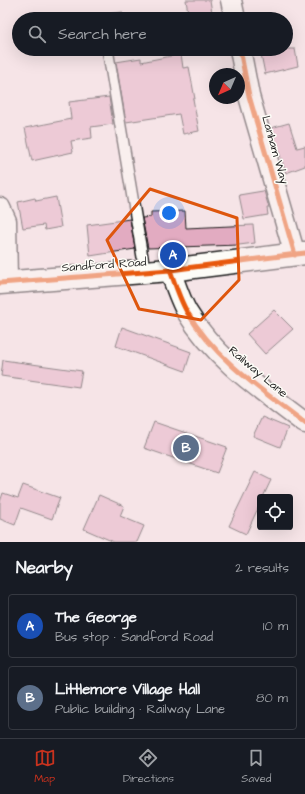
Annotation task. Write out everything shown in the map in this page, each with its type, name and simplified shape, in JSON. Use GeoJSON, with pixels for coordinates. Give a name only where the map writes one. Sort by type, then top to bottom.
{"type":"FeatureCollection","features":[{"type":"Feature","properties":{"kind":"street"},"geometry":{"type":"LineString","coordinates":[[231,0],[234,12]]}},
{"type":"Feature","properties":{"kind":"street","name":"Lanham Way"},"geometry":{"type":"LineString","coordinates":[[241,56],[249,96],[300,254]]}},
{"type":"Feature","properties":{"kind":"street"},"geometry":{"type":"LineString","coordinates":[[0,208],[6,221],[4,282]]}},
{"type":"Feature","properties":{"kind":"street","name":"Sandford Road"},"geometry":{"type":"LineString","coordinates":[[4,282],[170,270],[300,254]]}},
{"type":"Feature","properties":{"kind":"street","name":"Railway Lane"},"geometry":{"type":"LineString","coordinates":[[170,270],[187,311],[208,342],[236,370],[305,423]]}},
{"type":"Feature","properties":{"kind":"lane"},"geometry":{"type":"LineString","coordinates":[[109,56],[145,272]]}},
{"type":"Feature","properties":{"kind":"highlighted area"},"geometry":{"type":"Polygon","coordinates":[[[150,189],[237,218],[239,280],[201,320],[139,309],[107,240],[150,189]]]}},
{"type":"Feature","properties":{"kind":"building"},"geometry":{"type":"Polygon","coordinates":[[[186,0],[210,0],[212,12],[188,12],[186,0]]]}},
{"type":"Feature","properties":{"kind":"building"},"geometry":{"type":"Polygon","coordinates":[[[293,49],[295,49],[298,66],[265,74],[261,56],[293,56],[293,49]]]}},
{"type":"Feature","properties":{"kind":"building"},"geometry":{"type":"Polygon","coordinates":[[[171,56],[181,56],[183,68],[189,67],[199,131],[183,134],[179,114],[126,122],[116,62],[141,58],[141,62],[171,56]]]}},
{"type":"Feature","properties":{"kind":"building"},"geometry":{"type":"Polygon","coordinates":[[[109,97],[113,124],[91,127],[92,138],[71,141],[73,152],[32,161],[25,128],[71,119],[69,102],[109,97]]]}},
{"type":"Feature","properties":{"kind":"building"},"geometry":{"type":"Polygon","coordinates":[[[289,123],[297,148],[305,146],[305,166],[286,173],[271,128],[289,123]]]}},
{"type":"Feature","properties":{"kind":"building"},"geometry":{"type":"Polygon","coordinates":[[[264,191],[269,208],[267,208],[268,215],[244,219],[239,195],[264,191]]]}},
{"type":"Feature","properties":{"kind":"building"},"geometry":{"type":"Polygon","coordinates":[[[56,197],[61,227],[45,230],[44,225],[23,228],[18,202],[35,198],[36,201],[56,197]]]}},
{"type":"Feature","properties":{"kind":"building"},"geometry":{"type":"Polygon","coordinates":[[[185,211],[186,228],[253,225],[255,243],[239,245],[148,248],[142,218],[151,217],[151,212],[185,211]]]}},
{"type":"Feature","properties":{"kind":"building"},"geometry":{"type":"Polygon","coordinates":[[[130,219],[135,249],[90,256],[87,225],[130,219]]]}},
{"type":"Feature","properties":{"kind":"building"},"geometry":{"type":"Polygon","coordinates":[[[274,310],[293,329],[265,354],[247,334],[274,310]]]}},
{"type":"Feature","properties":{"kind":"building"},"geometry":{"type":"Polygon","coordinates":[[[122,327],[191,352],[185,371],[116,346],[122,327]]]}},
{"type":"Feature","properties":{"kind":"building"},"geometry":{"type":"Polygon","coordinates":[[[3,360],[82,371],[79,387],[1,376],[3,360]]]}},
{"type":"Feature","properties":{"kind":"building"},"geometry":{"type":"Polygon","coordinates":[[[262,417],[288,428],[280,447],[253,436],[262,417]]]}},
{"type":"Feature","properties":{"kind":"building"},"geometry":{"type":"Polygon","coordinates":[[[154,422],[227,447],[217,473],[144,448],[154,422]]]}},
{"type":"Feature","properties":{"kind":"building"},"geometry":{"type":"Polygon","coordinates":[[[255,472],[271,480],[264,494],[257,494],[257,510],[246,534],[229,526],[255,472]]]}},
{"type":"Feature","properties":{"kind":"building"},"geometry":{"type":"Polygon","coordinates":[[[23,485],[60,498],[52,519],[21,508],[15,525],[0,519],[0,502],[3,493],[18,498],[23,485]]]}},
{"type":"Feature","properties":{"kind":"building"},"geometry":{"type":"Polygon","coordinates":[[[99,495],[124,506],[120,516],[144,526],[137,542],[114,542],[84,529],[99,495]]]}},
{"type":"Feature","properties":{"kind":"cycle path"},"geometry":{"type":"LineString","coordinates":[[241,56],[249,96],[295,255]]}},
{"type":"Feature","properties":{"kind":"cycle path"},"geometry":{"type":"LineString","coordinates":[[0,283],[170,270],[305,253]]}},
{"type":"Feature","properties":{"kind":"cycle path"},"geometry":{"type":"LineString","coordinates":[[170,270],[187,312],[212,345],[226,360],[256,386],[305,423]]}},
{"type":"Feature","properties":{"kind":"place","name":"The George"},"geometry":{"type":"Point","coordinates":[173,255]}},
{"type":"Feature","properties":{"kind":"place","name":"Littlemore Village Hall"},"geometry":{"type":"Point","coordinates":[186,448]}}]}
